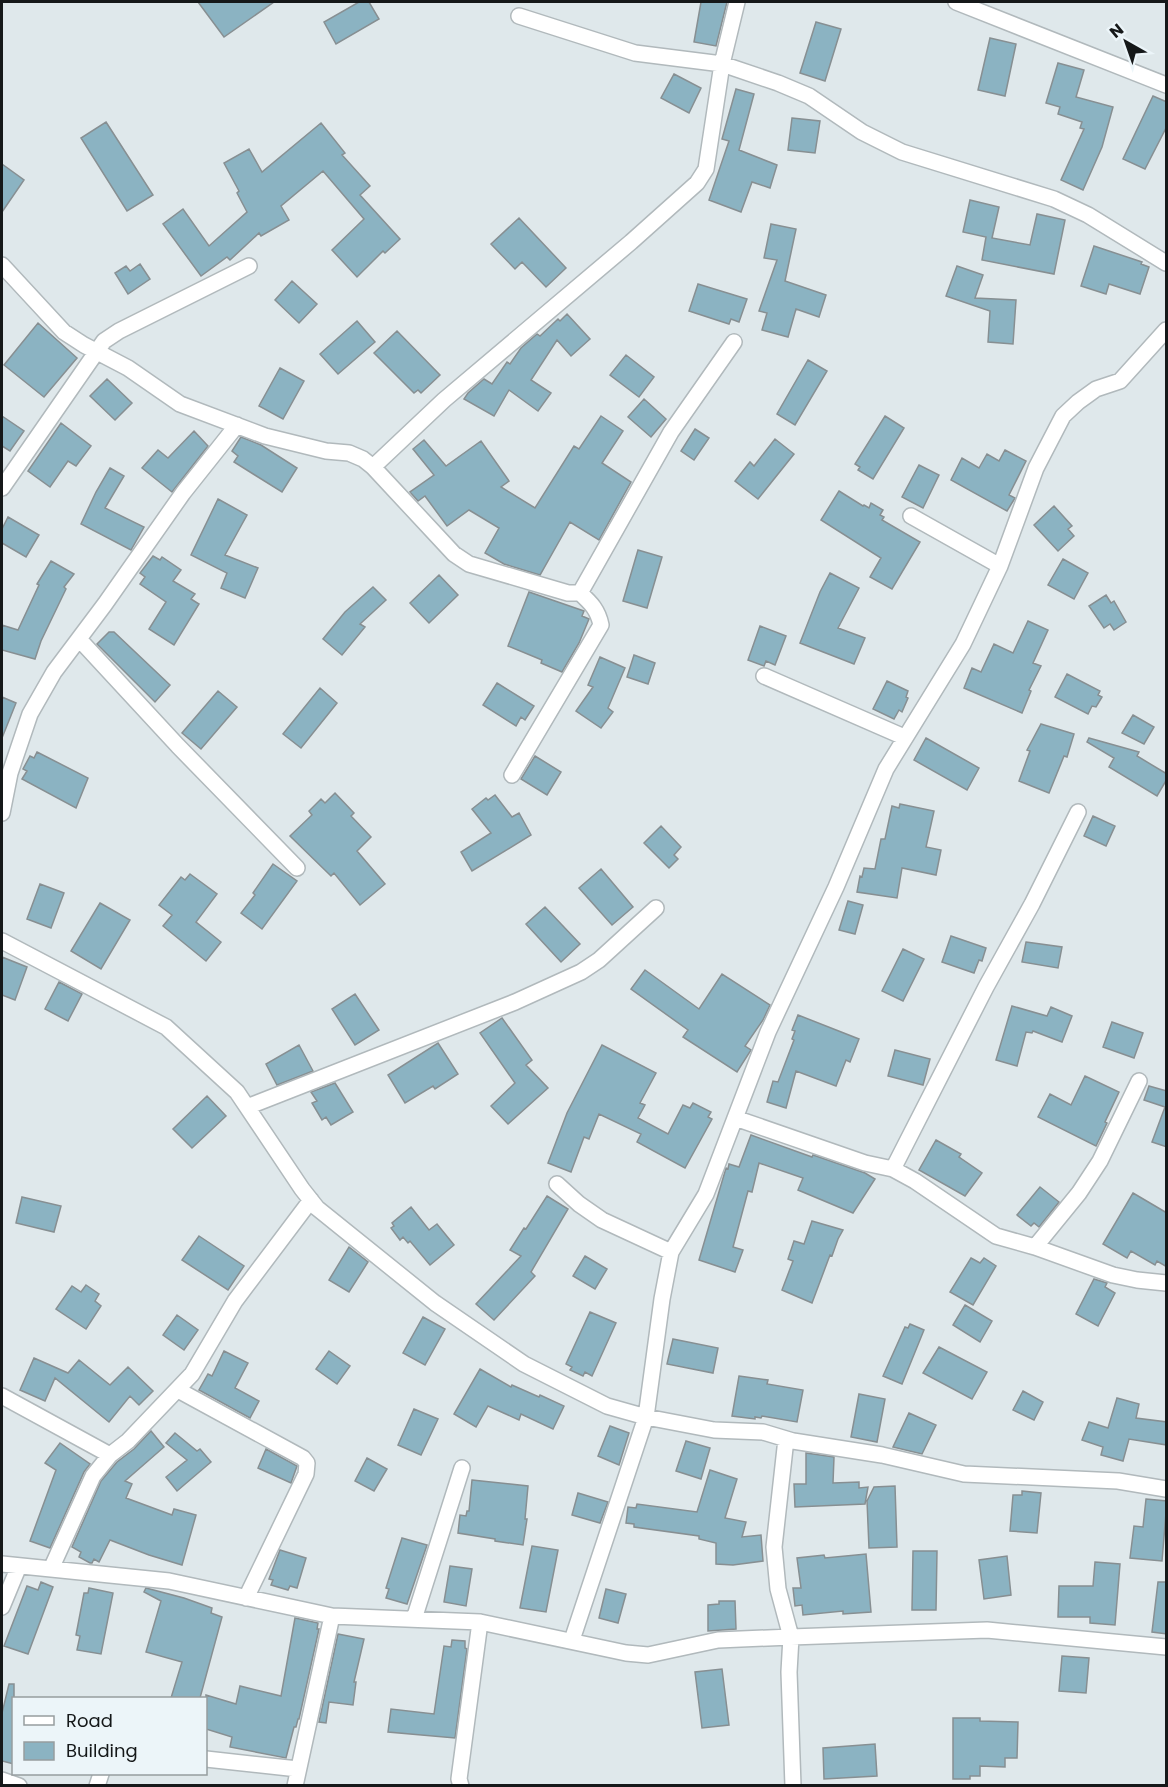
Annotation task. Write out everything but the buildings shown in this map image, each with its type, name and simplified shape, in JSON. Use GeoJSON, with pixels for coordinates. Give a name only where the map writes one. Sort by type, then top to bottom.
{"type":"FeatureCollection","features":[{"type":"Feature","properties":{"kind":"street"},"geometry":{"type":"LineString","coordinates":[[373,467],[444,400],[632,243],[697,183],[706,169],[722,64],[736,2]]}},
{"type":"Feature","properties":{"kind":"street"},"geometry":{"type":"LineString","coordinates":[[956,2],[1167,85]]}},
{"type":"Feature","properties":{"kind":"street"},"geometry":{"type":"LineString","coordinates":[[519,16],[635,53],[722,64],[809,96],[862,132],[902,152],[1062,203],[1088,215],[1167,263]]}},
{"type":"Feature","properties":{"kind":"street"},"geometry":{"type":"LineString","coordinates":[[2,266],[64,332],[128,368],[180,404],[275,438],[326,451],[349,453],[363,459],[454,554],[469,564],[568,592],[580,593],[594,606],[601,626],[512,775]]}},
{"type":"Feature","properties":{"kind":"street"},"geometry":{"type":"LineString","coordinates":[[2,488],[104,341],[249,266]]}},
{"type":"Feature","properties":{"kind":"street"},"geometry":{"type":"LineString","coordinates":[[572,1640],[646,1417],[662,1299],[671,1252],[706,1194],[768,1032],[837,887],[886,769],[963,644],[1000,566],[1036,468],[1063,416],[1096,389],[1120,381],[1167,330]]}},
{"type":"Feature","properties":{"kind":"street"},"geometry":{"type":"LineString","coordinates":[[580,593],[670,432],[734,342]]}},
{"type":"Feature","properties":{"kind":"street"},"geometry":{"type":"LineString","coordinates":[[2,813],[10,773],[30,714],[54,672],[183,493],[237,425]]}},
{"type":"Feature","properties":{"kind":"street"},"geometry":{"type":"LineString","coordinates":[[911,516],[1000,566]]}},
{"type":"Feature","properties":{"kind":"street"},"geometry":{"type":"LineString","coordinates":[[79,639],[178,746],[297,868]]}},
{"type":"Feature","properties":{"kind":"street"},"geometry":{"type":"LineString","coordinates":[[764,676],[904,738]]}},
{"type":"Feature","properties":{"kind":"street"},"geometry":{"type":"LineString","coordinates":[[893,1169],[1078,812]]}},
{"type":"Feature","properties":{"kind":"street"},"geometry":{"type":"LineString","coordinates":[[247,1107],[504,1007],[581,972],[599,960],[656,908]]}},
{"type":"Feature","properties":{"kind":"street"},"geometry":{"type":"LineString","coordinates":[[2,941],[166,1027],[237,1092],[317,1208],[435,1303],[524,1364],[607,1406],[646,1417],[714,1430],[763,1432],[826,1448],[882,1455],[964,1474],[1118,1481],[1167,1489]]}},
{"type":"Feature","properties":{"kind":"street"},"geometry":{"type":"LineString","coordinates":[[1035,1247],[1079,1193],[1100,1161],[1139,1081]]}},
{"type":"Feature","properties":{"kind":"street"},"geometry":{"type":"LineString","coordinates":[[735,1118],[865,1163],[893,1169],[915,1181],[996,1236],[1035,1247],[1113,1275],[1137,1280],[1167,1282]]}},
{"type":"Feature","properties":{"kind":"street"},"geometry":{"type":"LineString","coordinates":[[557,1184],[579,1204],[602,1220],[671,1252]]}},
{"type":"Feature","properties":{"kind":"street"},"geometry":{"type":"LineString","coordinates":[[51,1569],[93,1476],[110,1455],[128,1441],[192,1374],[236,1301],[311,1200]]}},
{"type":"Feature","properties":{"kind":"street"},"geometry":{"type":"LineString","coordinates":[[178,1390],[303,1458],[307,1463],[306,1474],[246,1598]]}},
{"type":"Feature","properties":{"kind":"street"},"geometry":{"type":"LineString","coordinates":[[2,1396],[110,1455]]}},
{"type":"Feature","properties":{"kind":"street"},"geometry":{"type":"LineString","coordinates":[[786,1439],[774,1547],[778,1589],[791,1637],[789,1672],[793,1785]]}},
{"type":"Feature","properties":{"kind":"street"},"geometry":{"type":"LineString","coordinates":[[414,1619],[462,1468]]}},
{"type":"Feature","properties":{"kind":"street"},"geometry":{"type":"LineString","coordinates":[[2,1564],[169,1581],[332,1616],[480,1622],[627,1653],[648,1655],[718,1640],[987,1630],[1167,1647]]}},
{"type":"Feature","properties":{"kind":"street"},"geometry":{"type":"LineString","coordinates":[[2,1607],[19,1566]]}},
{"type":"Feature","properties":{"kind":"street"},"geometry":{"type":"LineString","coordinates":[[295,1785],[332,1616]]}},
{"type":"Feature","properties":{"kind":"street"},"geometry":{"type":"LineString","coordinates":[[461,1785],[459,1779],[480,1622]]}},
{"type":"Feature","properties":{"kind":"street"},"geometry":{"type":"LineString","coordinates":[[207,1759],[298,1769]]}},
{"type":"Feature","properties":{"kind":"street"},"geometry":{"type":"LineString","coordinates":[[2,1780],[19,1785]]}}]}
